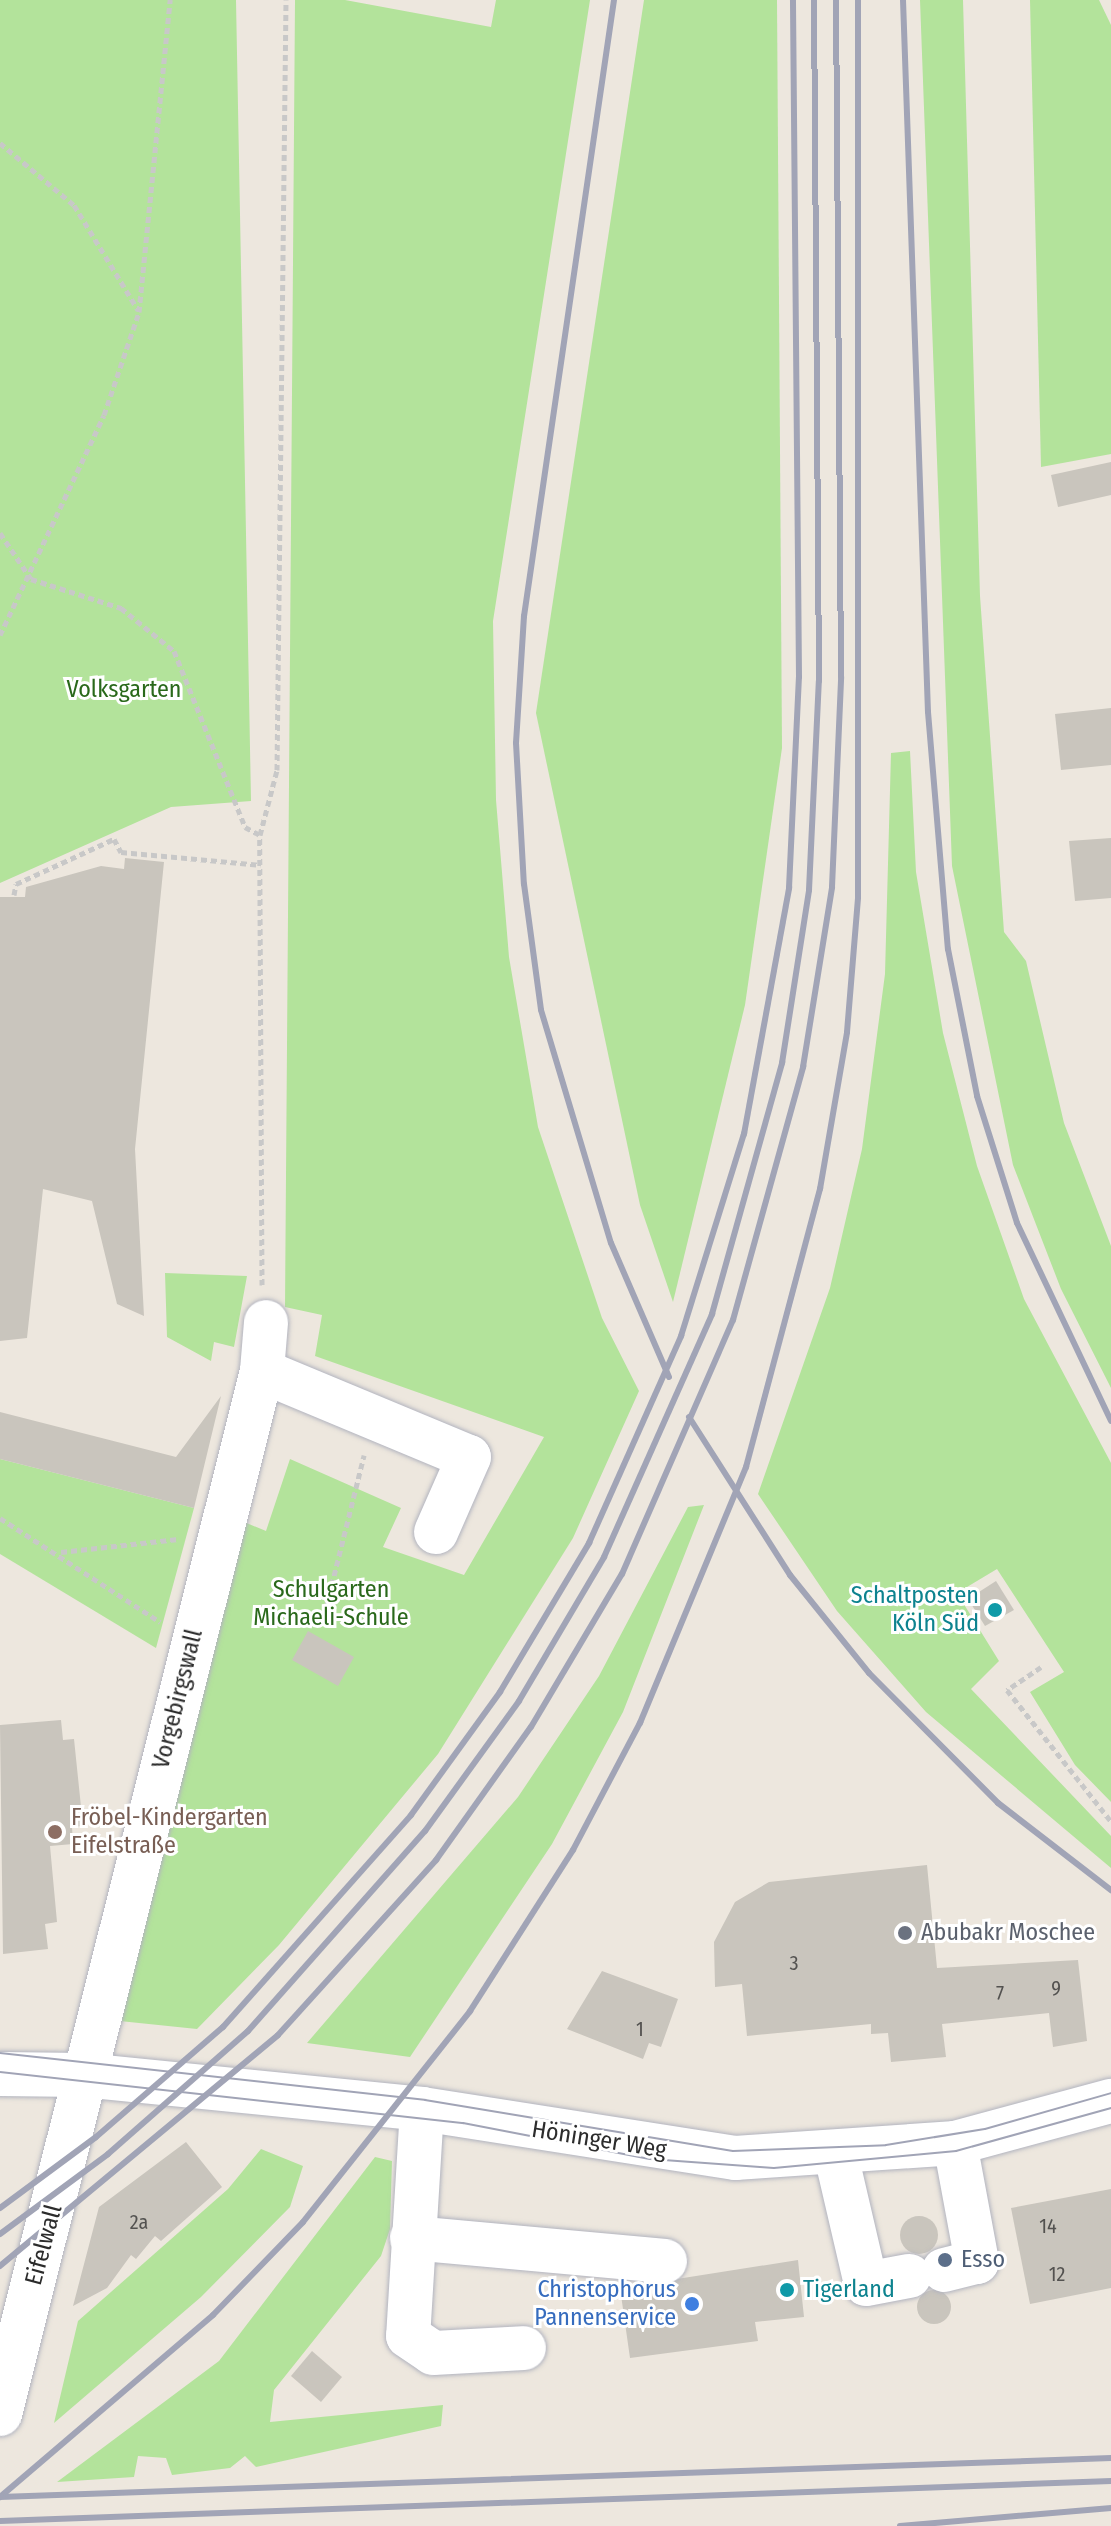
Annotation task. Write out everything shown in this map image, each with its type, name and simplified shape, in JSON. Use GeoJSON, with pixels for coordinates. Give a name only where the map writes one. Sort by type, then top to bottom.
{"type":"FeatureCollection","features":[{"type":"Feature","properties":{"kind":"street","name":"Vorgebirgswall"},"geometry":{"type":"LineString","coordinates":[[83,2075],[262,1371],[266,1322]]}},
{"type":"Feature","properties":{"kind":"street"},"geometry":{"type":"LineString","coordinates":[[262,1371],[335,1405],[469,1457],[436,1532]]}},
{"type":"Feature","properties":{"kind":"street"},"geometry":{"type":"LineString","coordinates":[[0,2054],[83,2075]]}},
{"type":"Feature","properties":{"kind":"street"},"geometry":{"type":"LineString","coordinates":[[0,2074],[83,2075]]}},
{"type":"Feature","properties":{"kind":"street","name":"Höninger Weg"},"geometry":{"type":"LineString","coordinates":[[83,2075],[422,2109],[683,2154],[836,2155],[955,2143],[1111,2101]]}},
{"type":"Feature","properties":{"kind":"street","name":"Eifelwall"},"geometry":{"type":"LineString","coordinates":[[0,2414],[83,2075]]}},
{"type":"Feature","properties":{"kind":"street"},"geometry":{"type":"LineString","coordinates":[[422,2109],[404,2318],[417,2346],[433,2353],[524,2348]]}},
{"type":"Feature","properties":{"kind":"street"},"geometry":{"type":"LineString","coordinates":[[836,2155],[866,2284],[977,2262],[955,2143]]}},
{"type":"Feature","properties":{"kind":"street"},"geometry":{"type":"LineString","coordinates":[[412,2238],[665,2261]]}},
{"type":"Feature","properties":{"kind":"path"},"geometry":{"type":"LineString","coordinates":[[0,635],[31,579],[104,415],[139,312],[170,0]]}},
{"type":"Feature","properties":{"kind":"path"},"geometry":{"type":"LineString","coordinates":[[266,1322],[258,1246],[260,835],[277,770],[286,0]]}},
{"type":"Feature","properties":{"kind":"path"},"geometry":{"type":"LineString","coordinates":[[0,143],[74,205],[139,312]]}},
{"type":"Feature","properties":{"kind":"path"},"geometry":{"type":"LineString","coordinates":[[0,533],[31,579],[121,608],[174,651],[245,827],[260,835]]}},
{"type":"Feature","properties":{"kind":"path"},"geometry":{"type":"LineString","coordinates":[[14,895],[16,884],[114,839],[121,852],[260,865]]}},
{"type":"Feature","properties":{"kind":"path"},"geometry":{"type":"LineString","coordinates":[[322,1624],[365,1452],[350,1443],[335,1405]]}},
{"type":"Feature","properties":{"kind":"path"},"geometry":{"type":"LineString","coordinates":[[0,1518],[60,1552],[192,1645]]}},
{"type":"Feature","properties":{"kind":"path"},"geometry":{"type":"LineString","coordinates":[[60,1552],[221,1535]]}},
{"type":"Feature","properties":{"kind":"path"},"geometry":{"type":"LineString","coordinates":[[1041,1667],[1007,1690],[1111,1821]]}},
{"type":"Feature","properties":{"kind":"green space","name":"Volksgarten"},"geometry":{"type":"Polygon","coordinates":[[[0,0],[236,0],[251,801],[171,807],[0,883],[0,0]]]}},
{"type":"Feature","properties":{"kind":"green space","name":"Schulgarten Michaeli-Schule"},"geometry":{"type":"Polygon","coordinates":[[[295,0],[345,0],[491,27],[496,0],[590,0],[493,621],[496,800],[509,957],[538,1127],[602,1318],[639,1391],[573,1538],[438,1754],[279,1945],[197,2029],[110,2020],[244,1522],[266,1531],[290,1459],[401,1508],[383,1547],[464,1575],[544,1437],[315,1356],[322,1315],[285,1307],[295,0]]]}},
{"type":"Feature","properties":{"kind":"green space"},"geometry":{"type":"Polygon","coordinates":[[[644,0],[777,0],[782,748],[745,1005],[673,1302],[640,1205],[536,713],[644,0]]]}},
{"type":"Feature","properties":{"kind":"green space"},"geometry":{"type":"Polygon","coordinates":[[[920,0],[963,0],[980,596],[1004,932],[1026,961],[1064,1123],[1111,1246],[1111,1388],[1061,1289],[1013,1165],[952,866],[920,0]]]}},
{"type":"Feature","properties":{"kind":"green space"},"geometry":{"type":"Polygon","coordinates":[[[1030,0],[1099,0],[1111,25],[1111,454],[1041,467],[1030,0]]]}},
{"type":"Feature","properties":{"kind":"green space"},"geometry":{"type":"Polygon","coordinates":[[[910,751],[916,872],[943,1033],[977,1166],[1024,1299],[1111,1463],[1111,1802],[1075,1765],[1030,1692],[1064,1672],[997,1569],[957,1593],[999,1661],[971,1689],[1111,1836],[1111,1868],[926,1712],[837,1611],[758,1494],[830,1288],[862,1149],[885,974],[891,753],[910,751]]]}},
{"type":"Feature","properties":{"kind":"green space"},"geometry":{"type":"Polygon","coordinates":[[[165,1273],[247,1276],[234,1347],[214,1342],[211,1361],[167,1337],[165,1273]]]}},
{"type":"Feature","properties":{"kind":"green space"},"geometry":{"type":"Polygon","coordinates":[[[0,1459],[194,1508],[156,1648],[0,1554],[0,1459]]]}},
{"type":"Feature","properties":{"kind":"green space"},"geometry":{"type":"Polygon","coordinates":[[[704,1505],[623,1712],[552,1844],[410,2057],[307,2043],[518,1797],[599,1676],[688,1507],[704,1505]]]}},
{"type":"Feature","properties":{"kind":"green space"},"geometry":{"type":"Polygon","coordinates":[[[261,2149],[303,2166],[290,2207],[201,2297],[54,2423],[78,2321],[228,2189],[261,2149]]]}},
{"type":"Feature","properties":{"kind":"green space"},"geometry":{"type":"Polygon","coordinates":[[[375,2157],[392,2161],[390,2229],[381,2256],[274,2390],[270,2422],[443,2405],[441,2426],[256,2467],[245,2456],[230,2468],[172,2475],[166,2458],[138,2456],[134,2477],[57,2482],[219,2361],[375,2157]]]}},
{"type":"Feature","properties":{"kind":"building"},"geometry":{"type":"Polygon","coordinates":[[[1111,462],[1111,495],[1058,507],[1051,475],[1111,462]]]}},
{"type":"Feature","properties":{"kind":"building"},"geometry":{"type":"Polygon","coordinates":[[[1111,708],[1111,765],[1061,770],[1055,714],[1111,708]]]}},
{"type":"Feature","properties":{"kind":"building"},"geometry":{"type":"Polygon","coordinates":[[[1111,838],[1111,898],[1075,901],[1069,841],[1111,838]]]}},
{"type":"Feature","properties":{"kind":"building"},"geometry":{"type":"Polygon","coordinates":[[[125,858],[164,862],[135,1149],[144,1316],[117,1304],[92,1201],[43,1189],[27,1338],[0,1341],[0,897],[25,897],[26,887],[101,866],[124,869],[125,858]]]}},
{"type":"Feature","properties":{"kind":"building"},"geometry":{"type":"Polygon","coordinates":[[[221,1396],[194,1508],[0,1459],[0,1412],[176,1457],[221,1396]]]}},
{"type":"Feature","properties":{"kind":"building"},"geometry":{"type":"Polygon","coordinates":[[[996,1581],[1014,1610],[985,1626],[968,1599],[996,1581]]]}},
{"type":"Feature","properties":{"kind":"building"},"geometry":{"type":"Polygon","coordinates":[[[308,1631],[354,1657],[338,1686],[292,1660],[308,1631]]]}},
{"type":"Feature","properties":{"kind":"building"},"geometry":{"type":"Polygon","coordinates":[[[61,1720],[63,1740],[74,1739],[83,1826],[72,1827],[73,1844],[50,1846],[57,1922],[45,1924],[48,1949],[3,1954],[0,1725],[61,1720]]]}},
{"type":"Feature","properties":{"kind":"building"},"geometry":{"type":"Polygon","coordinates":[[[927,1865],[937,1968],[1078,1960],[1087,2041],[1053,2047],[1049,2013],[942,2024],[946,2057],[891,2062],[888,2033],[871,2034],[871,2024],[747,2036],[742,1984],[715,1987],[714,1942],[735,1902],[769,1882],[927,1865]]]}},
{"type":"Feature","properties":{"kind":"building"},"geometry":{"type":"Polygon","coordinates":[[[602,1971],[678,1999],[661,2047],[649,2043],[643,2059],[567,2029],[602,1971]]]}},
{"type":"Feature","properties":{"kind":"building"},"geometry":{"type":"Polygon","coordinates":[[[186,2142],[222,2187],[161,2241],[155,2236],[136,2259],[131,2255],[107,2288],[73,2306],[99,2207],[186,2142]]]}},
{"type":"Feature","properties":{"kind":"building"},"geometry":{"type":"Polygon","coordinates":[[[1111,2189],[1111,2288],[1030,2304],[1011,2208],[1111,2189]]]}},
{"type":"Feature","properties":{"kind":"building"},"geometry":{"type":"Polygon","coordinates":[[[919,2216],[933,2221],[938,2235],[933,2249],[919,2254],[905,2249],[900,2235],[905,2221],[919,2216]]]}},
{"type":"Feature","properties":{"kind":"building"},"geometry":{"type":"Polygon","coordinates":[[[798,2260],[804,2317],[755,2322],[758,2341],[630,2358],[620,2288],[798,2260]]]}},
{"type":"Feature","properties":{"kind":"building"},"geometry":{"type":"Polygon","coordinates":[[[934,2290],[946,2295],[951,2307],[946,2319],[934,2324],[922,2319],[917,2307],[922,2295],[934,2290]]]}},
{"type":"Feature","properties":{"kind":"building"},"geometry":{"type":"Polygon","coordinates":[[[312,2351],[342,2377],[321,2402],[291,2376],[312,2351]]]}},
{"type":"Feature","properties":{"kind":"tram line"},"geometry":{"type":"LineString","coordinates":[[0,2053],[425,2100],[733,2151],[886,2145],[985,2129],[1111,2093]]}},
{"type":"Feature","properties":{"kind":"tram line"},"geometry":{"type":"LineString","coordinates":[[0,2072],[463,2123],[650,2159],[774,2168],[956,2151],[1111,2108]]}},
{"type":"Feature","properties":{"kind":"railway"},"geometry":{"type":"LineString","coordinates":[[614,0],[524,616],[516,743],[524,884],[541,1010],[611,1243],[669,1377]]}},
{"type":"Feature","properties":{"kind":"railway"},"geometry":{"type":"LineString","coordinates":[[0,2208],[96,2137],[223,2027],[411,1815],[500,1692],[589,1543],[681,1336],[744,1134],[789,888],[799,677],[793,0]]}},
{"type":"Feature","properties":{"kind":"railway"},"geometry":{"type":"LineString","coordinates":[[0,2234],[108,2154],[248,2031],[425,1831],[519,1701],[604,1557],[712,1314],[782,1063],[809,890],[819,681],[814,0]]}},
{"type":"Feature","properties":{"kind":"railway"},"geometry":{"type":"LineString","coordinates":[[0,2266],[278,2035],[436,1860],[531,1727],[622,1574],[733,1320],[803,1067],[832,887],[841,677],[836,0]]}},
{"type":"Feature","properties":{"kind":"railway"},"geometry":{"type":"LineString","coordinates":[[0,2497],[213,2315],[303,2222],[470,2011],[573,1850],[640,1723],[746,1467],[820,1189],[847,1032],[858,897],[858,0]]}},
{"type":"Feature","properties":{"kind":"railway"},"geometry":{"type":"LineString","coordinates":[[903,0],[928,712],[948,949],[977,1096],[1017,1223],[1111,1421]]}},
{"type":"Feature","properties":{"kind":"railway"},"geometry":{"type":"LineString","coordinates":[[689,1417],[790,1575],[869,1673],[998,1803],[1111,1890]]}},
{"type":"Feature","properties":{"kind":"railway"},"geometry":{"type":"LineString","coordinates":[[0,2497],[1111,2458]]}},
{"type":"Feature","properties":{"kind":"railway"},"geometry":{"type":"LineString","coordinates":[[0,2521],[1111,2481]]}},
{"type":"Feature","properties":{"kind":"railway"},"geometry":{"type":"LineString","coordinates":[[900,2526],[1111,2508]]}},
{"type":"Feature","properties":{"kind":"place","name":"Schaltposten Köln Süd"},"geometry":{"type":"Point","coordinates":[995,1610]}},
{"type":"Feature","properties":{"kind":"place","name":"Fröbel-Kindergarten Eifelstraße"},"geometry":{"type":"Point","coordinates":[55,1832]}},
{"type":"Feature","properties":{"kind":"place","name":"Abubakr Moschee"},"geometry":{"type":"Point","coordinates":[905,1933]}},
{"type":"Feature","properties":{"kind":"place","name":"Esso"},"geometry":{"type":"Point","coordinates":[945,2260]}},
{"type":"Feature","properties":{"kind":"place","name":"Tigerland"},"geometry":{"type":"Point","coordinates":[787,2290]}},
{"type":"Feature","properties":{"kind":"place","name":"Christophorus Pannenservice"},"geometry":{"type":"Point","coordinates":[692,2304]}}]}
